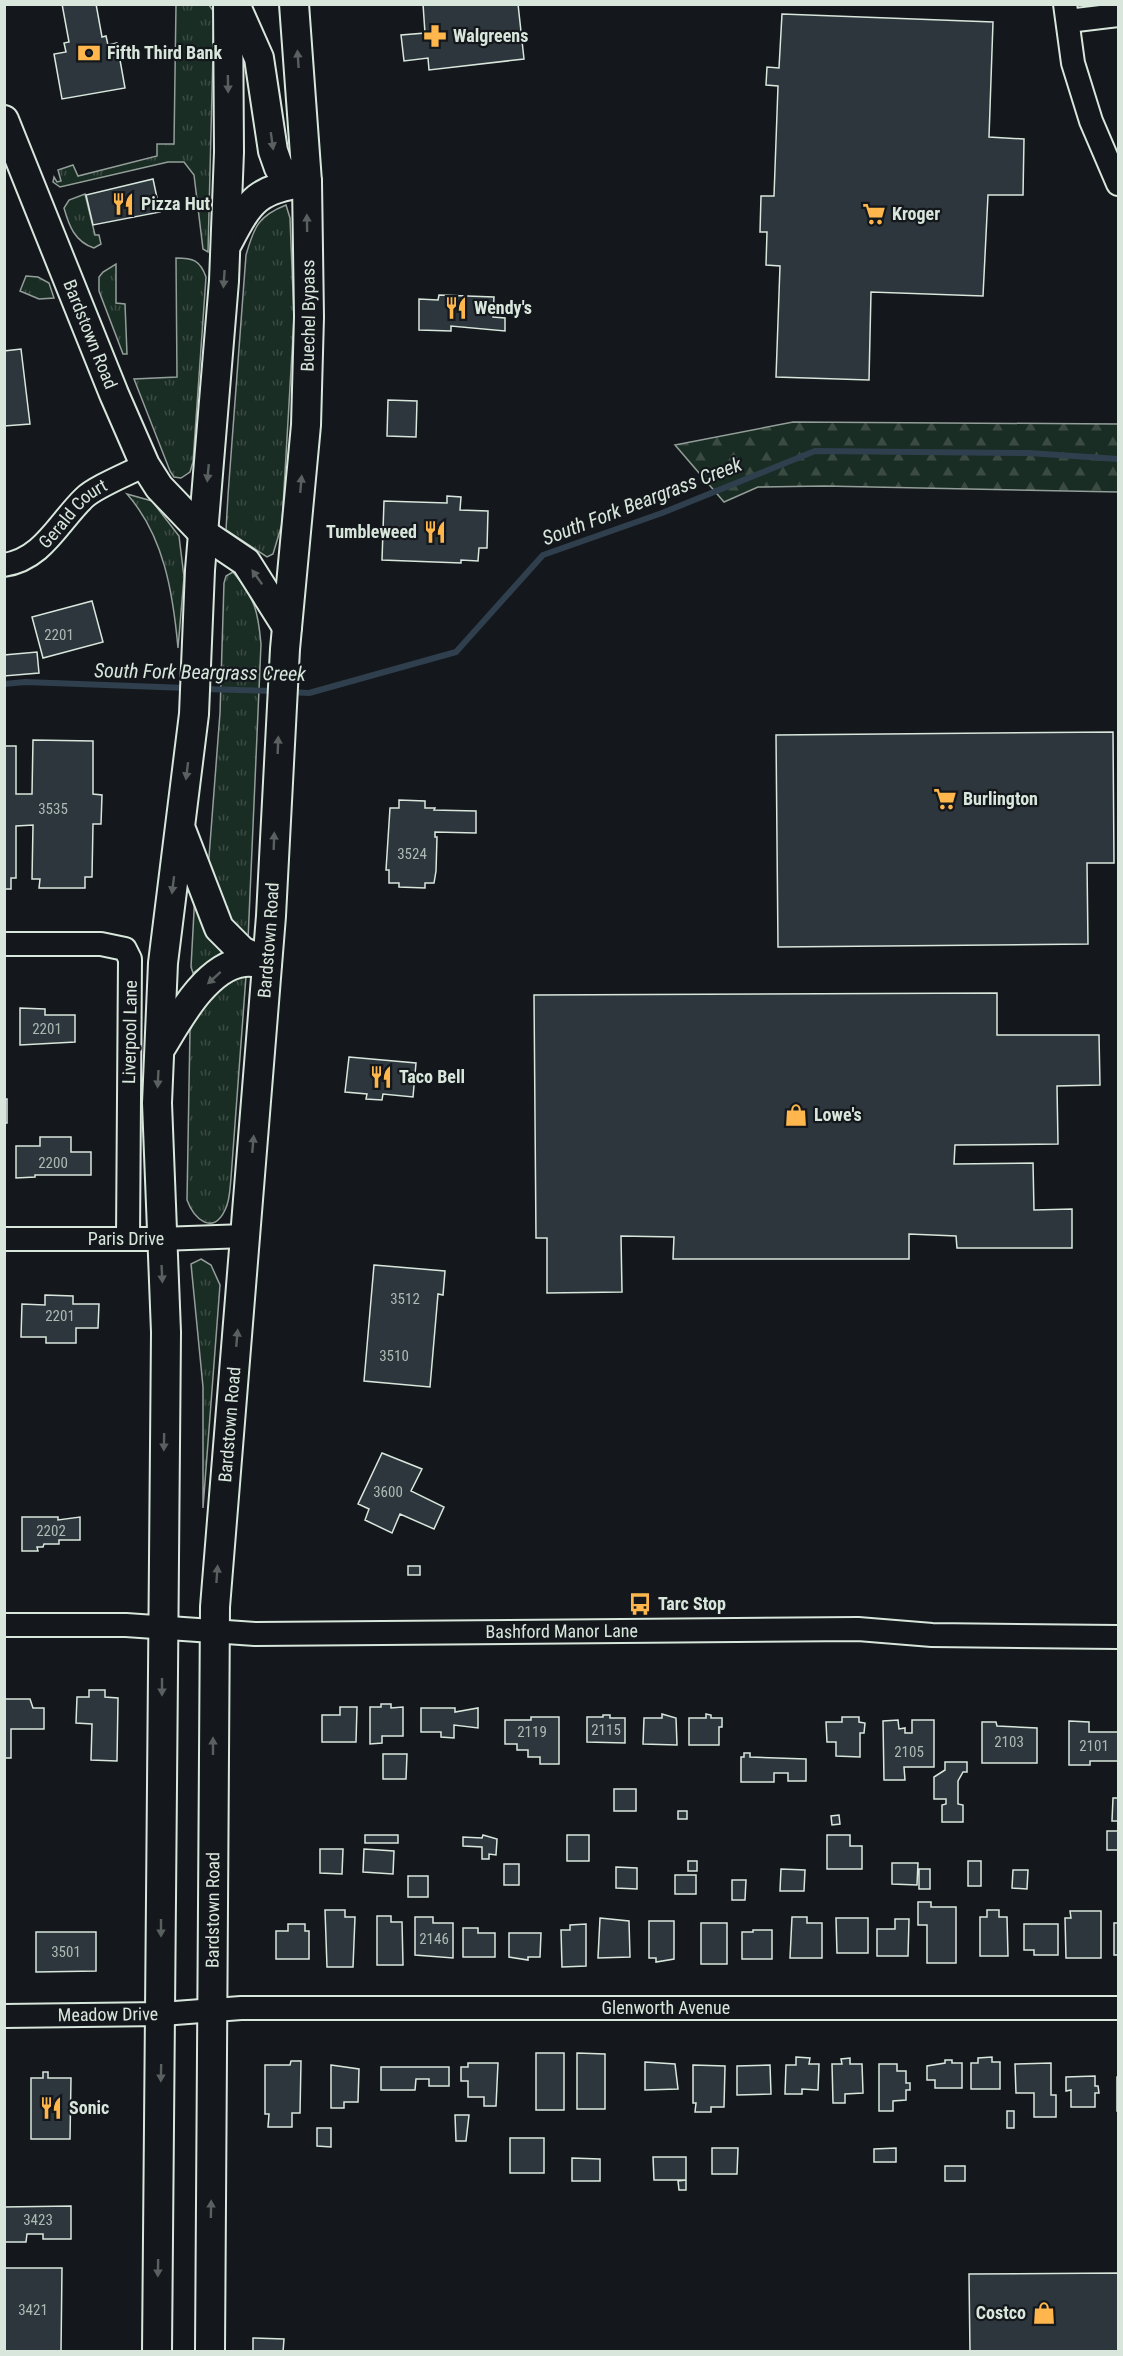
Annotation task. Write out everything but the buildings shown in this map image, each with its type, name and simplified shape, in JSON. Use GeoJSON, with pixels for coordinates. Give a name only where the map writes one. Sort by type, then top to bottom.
{"type":"FeatureCollection","features":[{"type":"Feature","properties":{"kind":"main road"},"geometry":{"type":"LineString","coordinates":[[157,2352],[162,2014],[162,1628],[166,1332],[160,1239],[157,1103],[164,963],[194,714],[203,533],[226,246],[229,152],[228,4]]}},
{"type":"Feature","properties":{"kind":"main road"},"geometry":{"type":"LineString","coordinates":[[235,4],[259,58],[273,151],[279,168],[291,177],[307,182]]}},
{"type":"Feature","properties":{"kind":"main road","name":"Buechel Bypass"},"geometry":{"type":"LineString","coordinates":[[286,638],[306,425],[309,317],[307,182],[294,4]]}},
{"type":"Feature","properties":{"kind":"main road","name":"Bardstown Road"},"geometry":{"type":"LineString","coordinates":[[4,120],[114,394],[145,465],[165,495],[203,533],[246,562],[286,638],[267,963],[214,1633],[210,2352]]}},
{"type":"Feature","properties":{"kind":"main road"},"geometry":{"type":"LineString","coordinates":[[226,246],[241,218],[259,195],[281,186],[307,182]]}},
{"type":"Feature","properties":{"kind":"main road"},"geometry":{"type":"LineString","coordinates":[[180,827],[219,928],[243,951],[267,963]]}},
{"type":"Feature","properties":{"kind":"main road"},"geometry":{"type":"LineString","coordinates":[[160,1050],[191,999],[223,969],[242,962],[267,963]]}},
{"type":"Feature","properties":{"kind":"street"},"geometry":{"type":"LineString","coordinates":[[1119,15],[1067,13],[1073,63],[1091,121],[1119,184]]}},
{"type":"Feature","properties":{"kind":"street","name":"Gerald Court"},"geometry":{"type":"LineString","coordinates":[[4,565],[29,558],[39,550],[86,496],[145,465]]}},
{"type":"Feature","properties":{"kind":"street","name":"Liverpool Lane"},"geometry":{"type":"LineString","coordinates":[[4,944],[101,944],[125,949],[130,958],[128,1238]]}},
{"type":"Feature","properties":{"kind":"street","name":"Paris Drive"},"geometry":{"type":"LineString","coordinates":[[4,1239],[160,1239],[246,1236]]}},
{"type":"Feature","properties":{"kind":"street","name":"Bashford Manor Lane"},"geometry":{"type":"LineString","coordinates":[[4,1625],[126,1625],[214,1633],[858,1629],[933,1635],[1119,1637]]}},
{"type":"Feature","properties":{"kind":"street","name":"Glenworth Avenue"},"geometry":{"type":"LineString","coordinates":[[211,2010],[1119,2008]]}},
{"type":"Feature","properties":{"kind":"street","name":"Meadow Drive"},"geometry":{"type":"LineString","coordinates":[[4,2016],[162,2014],[211,2010]]}},
{"type":"Feature","properties":{"kind":"green space"},"geometry":{"type":"Polygon","coordinates":[[[176,5],[209,5],[214,12],[208,252],[203,249],[194,175],[184,162],[168,162],[60,187],[53,182],[54,177],[57,182],[61,181],[58,170],[73,165],[78,176],[157,156],[157,144],[174,144],[176,5]]]}},
{"type":"Feature","properties":{"kind":"green space"},"geometry":{"type":"Polygon","coordinates":[[[85,194],[95,235],[99,235],[101,244],[94,248],[82,242],[74,233],[64,208],[69,200],[85,194]]]}},
{"type":"Feature","properties":{"kind":"green space"},"geometry":{"type":"Polygon","coordinates":[[[286,205],[290,218],[294,318],[282,524],[273,554],[267,557],[226,530],[246,255],[258,224],[263,218],[286,205]]]}},
{"type":"Feature","properties":{"kind":"green space"},"geometry":{"type":"Polygon","coordinates":[[[176,258],[195,261],[206,277],[193,462],[190,472],[181,478],[174,477],[170,471],[134,379],[177,377],[176,258]]]}},
{"type":"Feature","properties":{"kind":"green space"},"geometry":{"type":"Polygon","coordinates":[[[116,264],[116,303],[125,304],[127,354],[123,354],[99,291],[99,277],[116,264]]]}},
{"type":"Feature","properties":{"kind":"green space"},"geometry":{"type":"Polygon","coordinates":[[[26,276],[38,277],[49,283],[54,298],[39,299],[20,291],[26,276]]]}},
{"type":"Feature","properties":{"kind":"green space"},"geometry":{"type":"Polygon","coordinates":[[[793,422],[1118,424],[1118,492],[824,486],[758,487],[724,502],[675,445],[793,422]]]}},
{"type":"Feature","properties":{"kind":"green space"},"geometry":{"type":"Polygon","coordinates":[[[127,494],[152,501],[179,536],[184,577],[178,648],[169,586],[158,547],[140,510],[127,494]]]}},
{"type":"Feature","properties":{"kind":"green space"},"geometry":{"type":"Polygon","coordinates":[[[233,572],[254,605],[261,644],[248,940],[237,937],[208,870],[220,713],[224,583],[226,576],[233,572]]]}},
{"type":"Feature","properties":{"kind":"green space"},"geometry":{"type":"Polygon","coordinates":[[[195,893],[225,950],[193,973],[191,967],[195,893]]]}},
{"type":"Feature","properties":{"kind":"green space"},"geometry":{"type":"Polygon","coordinates":[[[246,976],[230,1194],[227,1206],[220,1218],[210,1223],[204,1222],[194,1213],[187,1200],[190,1030],[199,1012],[219,989],[227,983],[246,976]]]}},
{"type":"Feature","properties":{"kind":"green space"},"geometry":{"type":"Polygon","coordinates":[[[201,1259],[211,1265],[220,1285],[203,1508],[203,1387],[191,1264],[201,1259]]]}},
{"type":"Feature","properties":{"kind":"waterway","name":"South Fork Beargrass Creek"},"geometry":{"type":"LineString","coordinates":[[290,692],[309,693],[456,652],[543,555],[662,513],[815,451],[1029,453],[1118,459]]}},
{"type":"Feature","properties":{"kind":"waterway","name":"South Fork Beargrass Creek"},"geometry":{"type":"LineString","coordinates":[[4,684],[25,682],[187,688]]}},
{"type":"Feature","properties":{"kind":"waterway","name":"South Fork Beargrass Creek"},"geometry":{"type":"LineString","coordinates":[[203,689],[277,691]]}},
{"type":"Feature","properties":{"kind":"place","name":"Walgreens"},"geometry":{"type":"Point","coordinates":[435,36]}},
{"type":"Feature","properties":{"kind":"place","name":"Fifth Third Bank"},"geometry":{"type":"Point","coordinates":[89,53]}},
{"type":"Feature","properties":{"kind":"place","name":"Pizza Hut"},"geometry":{"type":"Point","coordinates":[123,204]}},
{"type":"Feature","properties":{"kind":"place","name":"Kroger"},"geometry":{"type":"Point","coordinates":[874,214]}},
{"type":"Feature","properties":{"kind":"place","name":"Wendy's"},"geometry":{"type":"Point","coordinates":[456,308]}},
{"type":"Feature","properties":{"kind":"place","name":"Tumbleweed"},"geometry":{"type":"Point","coordinates":[435,532]}},
{"type":"Feature","properties":{"kind":"place","name":"Burlington"},"geometry":{"type":"Point","coordinates":[945,799]}},
{"type":"Feature","properties":{"kind":"place","name":"Taco Bell"},"geometry":{"type":"Point","coordinates":[381,1077]}},
{"type":"Feature","properties":{"kind":"place","name":"Lowe's"},"geometry":{"type":"Point","coordinates":[796,1115]}},
{"type":"Feature","properties":{"kind":"place","name":"Tarc Stop"},"geometry":{"type":"Point","coordinates":[640,1604]}},
{"type":"Feature","properties":{"kind":"place","name":"Sonic"},"geometry":{"type":"Point","coordinates":[51,2108]}},
{"type":"Feature","properties":{"kind":"place","name":"Costco"},"geometry":{"type":"Point","coordinates":[1044,2313]}}]}
